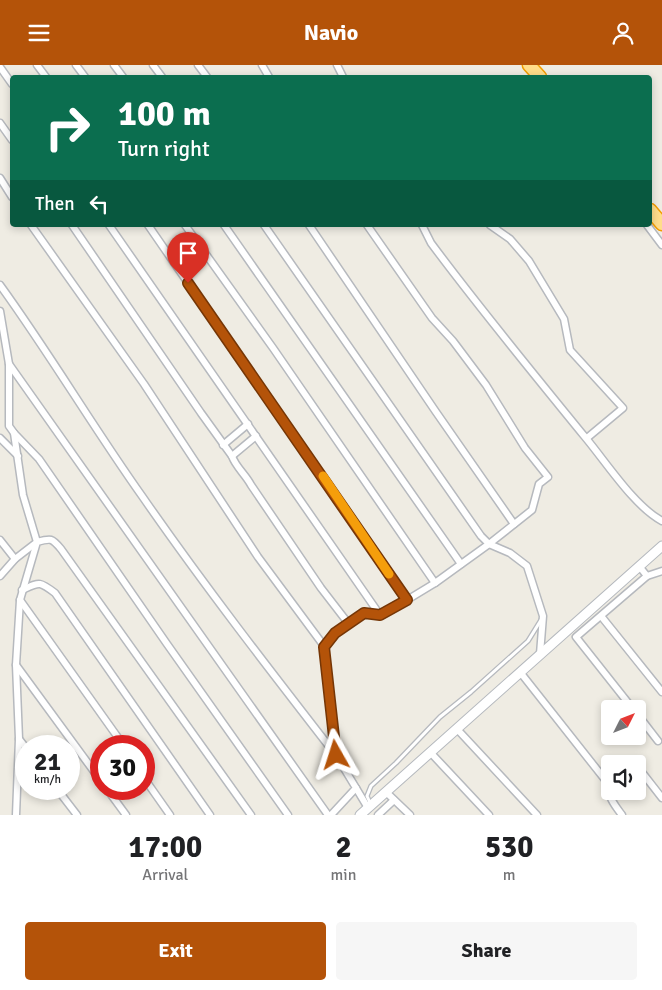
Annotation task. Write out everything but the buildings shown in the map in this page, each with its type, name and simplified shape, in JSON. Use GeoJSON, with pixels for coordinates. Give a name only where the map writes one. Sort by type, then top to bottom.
{"type":"FeatureCollection","features":[{"type":"Feature","properties":{"kind":"highway"},"geometry":{"type":"LineString","coordinates":[[530,65],[538,75]]}},
{"type":"Feature","properties":{"kind":"highway"},"geometry":{"type":"LineString","coordinates":[[652,212],[662,224]]}},
{"type":"Feature","properties":{"kind":"main road"},"geometry":{"type":"LineString","coordinates":[[360,815],[662,546]]}},
{"type":"Feature","properties":{"kind":"street"},"geometry":{"type":"LineString","coordinates":[[0,67],[10,81]]}},
{"type":"Feature","properties":{"kind":"street"},"geometry":{"type":"LineString","coordinates":[[0,123],[10,136]]}},
{"type":"Feature","properties":{"kind":"street"},"geometry":{"type":"LineString","coordinates":[[0,178],[10,194]]}},
{"type":"Feature","properties":{"kind":"street"},"geometry":{"type":"LineString","coordinates":[[32,227],[144,384],[258,557],[324,647],[336,755]]}},
{"type":"Feature","properties":{"kind":"street"},"geometry":{"type":"LineString","coordinates":[[73,227],[223,445],[243,471],[321,588],[348,623]]}},
{"type":"Feature","properties":{"kind":"street"},"geometry":{"type":"LineString","coordinates":[[110,227],[380,615]]}},
{"type":"Feature","properties":{"kind":"street"},"geometry":{"type":"LineString","coordinates":[[149,227],[407,600]]}},
{"type":"Feature","properties":{"kind":"street"},"geometry":{"type":"LineString","coordinates":[[186,227],[273,348],[435,583]]}},
{"type":"Feature","properties":{"kind":"street"},"geometry":{"type":"LineString","coordinates":[[225,227],[461,564]]}},
{"type":"Feature","properties":{"kind":"street"},"geometry":{"type":"LineString","coordinates":[[265,227],[480,535],[489,544],[510,553],[527,566],[543,616],[540,654]]}},
{"type":"Feature","properties":{"kind":"street"},"geometry":{"type":"LineString","coordinates":[[310,227],[514,524]]}},
{"type":"Feature","properties":{"kind":"street"},"geometry":{"type":"LineString","coordinates":[[324,647],[335,633],[364,613],[380,615],[435,583],[489,544],[532,510],[539,484],[548,477],[525,448],[486,385],[453,341],[432,318],[368,227]]}},
{"type":"Feature","properties":{"kind":"street"},"geometry":{"type":"LineString","coordinates":[[423,227],[431,243],[445,262],[587,438],[642,505],[652,515],[662,521]]}},
{"type":"Feature","properties":{"kind":"street"},"geometry":{"type":"LineString","coordinates":[[493,227],[510,239],[529,261],[564,319],[570,350],[623,408],[587,438]]}},
{"type":"Feature","properties":{"kind":"street"},"geometry":{"type":"LineString","coordinates":[[648,227],[662,245]]}},
{"type":"Feature","properties":{"kind":"street"},"geometry":{"type":"LineString","coordinates":[[0,285],[164,527],[233,622],[336,755],[369,807]]}},
{"type":"Feature","properties":{"kind":"street"},"geometry":{"type":"LineString","coordinates":[[0,311],[9,364],[9,426],[39,459],[167,645],[288,815]]}},
{"type":"Feature","properties":{"kind":"street"},"geometry":{"type":"LineString","coordinates":[[0,342],[7,349]]}},
{"type":"Feature","properties":{"kind":"street"},"geometry":{"type":"LineString","coordinates":[[9,364],[330,815],[356,788]]}},
{"type":"Feature","properties":{"kind":"street"},"geometry":{"type":"LineString","coordinates":[[223,445],[248,424]]}},
{"type":"Feature","properties":{"kind":"street"},"geometry":{"type":"LineString","coordinates":[[14,433],[19,457],[23,495],[37,542],[20,600],[16,665],[19,735]]}},
{"type":"Feature","properties":{"kind":"street"},"geometry":{"type":"LineString","coordinates":[[232,456],[256,436]]}},
{"type":"Feature","properties":{"kind":"street"},"geometry":{"type":"LineString","coordinates":[[0,438],[19,457]]}},
{"type":"Feature","properties":{"kind":"street"},"geometry":{"type":"LineString","coordinates":[[0,576],[16,559],[37,542],[49,539],[54,541],[251,815]]}},
{"type":"Feature","properties":{"kind":"street"},"geometry":{"type":"LineString","coordinates":[[0,541],[16,559]]}},
{"type":"Feature","properties":{"kind":"street"},"geometry":{"type":"LineString","coordinates":[[639,566],[648,576]]}},
{"type":"Feature","properties":{"kind":"street"},"geometry":{"type":"LineString","coordinates":[[626,700],[576,637],[648,576],[662,571]]}},
{"type":"Feature","properties":{"kind":"street"},"geometry":{"type":"LineString","coordinates":[[22,590],[35,583],[43,584],[54,593],[210,815]]}},
{"type":"Feature","properties":{"kind":"street"},"geometry":{"type":"LineString","coordinates":[[20,600],[116,735]]}},
{"type":"Feature","properties":{"kind":"street"},"geometry":{"type":"LineString","coordinates":[[601,616],[662,692]]}},
{"type":"Feature","properties":{"kind":"street"},"geometry":{"type":"LineString","coordinates":[[16,665],[90,766]]}},
{"type":"Feature","properties":{"kind":"street"},"geometry":{"type":"LineString","coordinates":[[520,673],[601,775]]}},
{"type":"Feature","properties":{"kind":"street"},"geometry":{"type":"LineString","coordinates":[[646,725],[658,741]]}},
{"type":"Feature","properties":{"kind":"street"},"geometry":{"type":"LineString","coordinates":[[456,729],[537,815]]}},
{"type":"Feature","properties":{"kind":"street"},"geometry":{"type":"LineString","coordinates":[[430,753],[489,815]]}},
{"type":"Feature","properties":{"kind":"street"},"geometry":{"type":"LineString","coordinates":[[646,778],[662,798]]}},
{"type":"Feature","properties":{"kind":"street"},"geometry":{"type":"LineString","coordinates":[[386,792],[410,815]]}},
{"type":"Feature","properties":{"kind":"street"},"geometry":{"type":"LineString","coordinates":[[155,794],[170,815]]}},
{"type":"Feature","properties":{"kind":"street"},"geometry":{"type":"LineString","coordinates":[[16,815],[17,800]]}},
{"type":"Feature","properties":{"kind":"street"},"geometry":{"type":"LineString","coordinates":[[65,800],[77,815]]}},
{"type":"Feature","properties":{"kind":"street"},"geometry":{"type":"LineString","coordinates":[[115,800],[126,815]]}},
{"type":"Feature","properties":{"kind":"street"},"geometry":{"type":"LineString","coordinates":[[378,815],[394,800]]}},
{"type":"Feature","properties":{"kind":"street"},"geometry":{"type":"LineString","coordinates":[[612,800],[620,814]]}},
{"type":"Feature","properties":{"kind":"lane"},"geometry":{"type":"LineString","coordinates":[[369,807],[367,796],[371,786],[440,717],[471,693],[528,641],[543,616]]}},
{"type":"Feature","properties":{"kind":"slow traffic"},"geometry":{"type":"LineString","coordinates":[[323,476],[389,574]]}},
{"type":"Feature","properties":{"kind":"route"},"geometry":{"type":"LineString","coordinates":[[188,283],[407,600],[380,615],[364,613],[335,633],[324,647],[336,755]]}}]}
